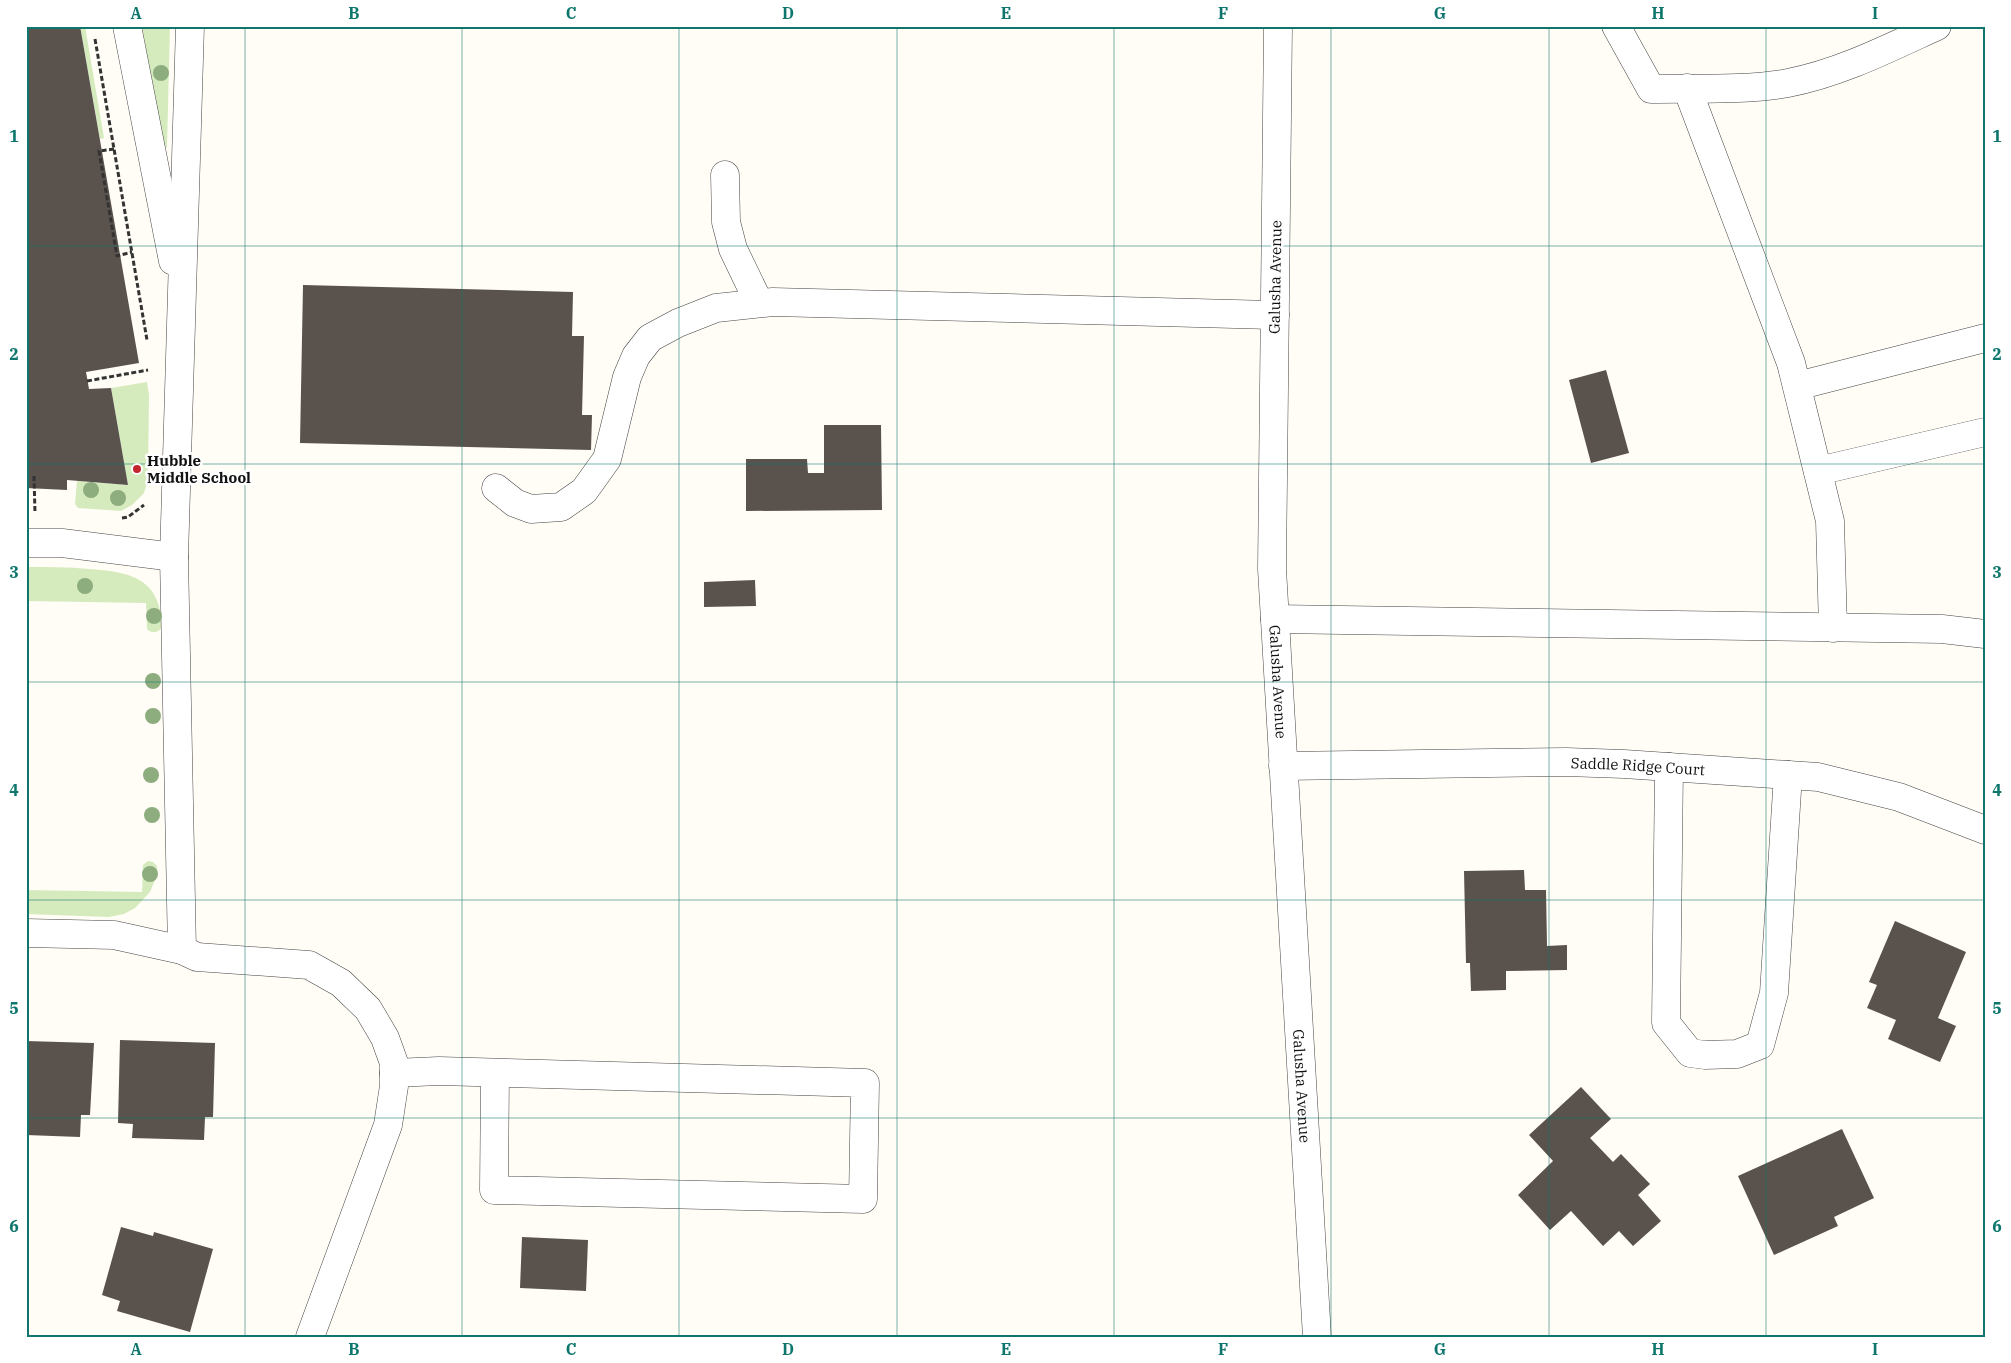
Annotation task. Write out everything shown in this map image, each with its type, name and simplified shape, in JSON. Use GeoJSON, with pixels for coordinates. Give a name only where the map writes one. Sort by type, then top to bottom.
{"type":"FeatureCollection","features":[{"type":"Feature","properties":{"kind":"street"},"geometry":{"type":"LineString","coordinates":[[127,26],[182,312]]}},
{"type":"Feature","properties":{"kind":"street"},"geometry":{"type":"LineString","coordinates":[[182,950],[174,557],[190,26]]}},
{"type":"Feature","properties":{"kind":"street","name":"Galusha Avenue"},"geometry":{"type":"LineString","coordinates":[[1278,26],[1272,570],[1318,1337]]}},
{"type":"Feature","properties":{"kind":"street"},"geometry":{"type":"LineString","coordinates":[[1616,26],[1651,89],[1735,88],[1788,83],[1850,65],[1937,26]]}},
{"type":"Feature","properties":{"kind":"street"},"geometry":{"type":"LineString","coordinates":[[1687,88],[1791,363],[1830,521],[1833,628]]}},
{"type":"Feature","properties":{"kind":"street"},"geometry":{"type":"LineString","coordinates":[[725,175],[726,222],[733,249],[759,303]]}},
{"type":"Feature","properties":{"kind":"street"},"geometry":{"type":"LineString","coordinates":[[496,488],[515,503],[531,509],[561,507],[584,491],[607,459],[627,377],[636,356],[650,338],[678,323],[716,308],[772,302],[1275,315]]}},
{"type":"Feature","properties":{"kind":"street"},"geometry":{"type":"LineString","coordinates":[[1797,386],[1985,338]]}},
{"type":"Feature","properties":{"kind":"street"},"geometry":{"type":"LineString","coordinates":[[1818,471],[1985,432]]}},
{"type":"Feature","properties":{"kind":"street"},"geometry":{"type":"LineString","coordinates":[[26,543],[62,543],[174,557]]}},
{"type":"Feature","properties":{"kind":"street"},"geometry":{"type":"LineString","coordinates":[[1275,619],[1942,629],[1985,634]]}},
{"type":"Feature","properties":{"kind":"street","name":"Saddle Ridge Court"},"geometry":{"type":"LineString","coordinates":[[1283,766],[1566,762],[1818,777],[1899,797],[1985,830]]}},
{"type":"Feature","properties":{"kind":"street"},"geometry":{"type":"LineString","coordinates":[[1669,767],[1666,1023],[1690,1053],[1704,1055],[1737,1054],[1760,1045],[1774,993],[1788,775]]}},
{"type":"Feature","properties":{"kind":"street"},"geometry":{"type":"LineString","coordinates":[[26,933],[114,935],[182,950],[197,957],[309,965],[341,983],[368,1009],[385,1038],[394,1062],[388,1125],[310,1337]]}},
{"type":"Feature","properties":{"kind":"street"},"geometry":{"type":"LineString","coordinates":[[394,1073],[439,1071],[495,1072],[865,1083],[863,1199],[494,1190],[495,1072]]}},
{"type":"Feature","properties":{"kind":"path"},"geometry":{"type":"LineString","coordinates":[[95,36],[149,350]]}},
{"type":"Feature","properties":{"kind":"path"},"geometry":{"type":"LineString","coordinates":[[114,149],[99,151],[117,256],[132,252]]}},
{"type":"Feature","properties":{"kind":"path"},"geometry":{"type":"LineString","coordinates":[[87,381],[152,369]]}},
{"type":"Feature","properties":{"kind":"path"},"geometry":{"type":"LineString","coordinates":[[34,476],[35,516]]}},
{"type":"Feature","properties":{"kind":"path"},"geometry":{"type":"LineString","coordinates":[[120,518],[134,513],[145,504]]}},
{"type":"Feature","properties":{"kind":"green space"},"geometry":{"type":"Polygon","coordinates":[[[80,26],[85,26],[104,138],[100,139],[80,26]]]}},
{"type":"Feature","properties":{"kind":"green space"},"geometry":{"type":"Polygon","coordinates":[[[142,26],[170,26],[167,146],[165,148],[162,144],[142,26]]]}},
{"type":"Feature","properties":{"kind":"green space"},"geometry":{"type":"Polygon","coordinates":[[[147,382],[149,395],[148,479],[144,493],[132,505],[121,511],[78,508],[75,504],[77,481],[128,485],[111,388],[147,382]]]}},
{"type":"Feature","properties":{"kind":"green space"},"geometry":{"type":"Polygon","coordinates":[[[26,567],[104,570],[130,576],[150,588],[156,598],[160,611],[162,628],[154,632],[147,629],[146,603],[26,601],[26,567]]]}},
{"type":"Feature","properties":{"kind":"green space"},"geometry":{"type":"Polygon","coordinates":[[[148,861],[153,862],[157,866],[157,875],[150,892],[135,908],[124,914],[109,917],[26,914],[26,890],[142,892],[143,865],[148,861]]]}},
{"type":"Feature","properties":{"kind":"building","name":"Hubble Middle School"},"geometry":{"type":"Polygon","coordinates":[[[26,26],[80,26],[139,363],[86,372],[89,389],[111,388],[128,485],[67,480],[67,490],[26,488],[26,26]]]}},
{"type":"Feature","properties":{"kind":"building"},"geometry":{"type":"Polygon","coordinates":[[[303,285],[573,292],[572,336],[584,336],[582,415],[592,415],[591,450],[300,443],[303,285]]]}},
{"type":"Feature","properties":{"kind":"building"},"geometry":{"type":"Polygon","coordinates":[[[1606,370],[1629,453],[1591,463],[1569,380],[1606,370]]]}},
{"type":"Feature","properties":{"kind":"building"},"geometry":{"type":"Polygon","coordinates":[[[824,425],[881,425],[882,510],[746,511],[746,459],[807,459],[808,473],[824,473],[824,425]]]}},
{"type":"Feature","properties":{"kind":"building"},"geometry":{"type":"Polygon","coordinates":[[[755,580],[756,606],[704,607],[704,582],[755,580]]]}},
{"type":"Feature","properties":{"kind":"building"},"geometry":{"type":"Polygon","coordinates":[[[1524,870],[1525,890],[1546,890],[1547,946],[1567,945],[1567,970],[1506,971],[1506,990],[1471,991],[1470,963],[1466,963],[1464,871],[1524,870]]]}},
{"type":"Feature","properties":{"kind":"building"},"geometry":{"type":"Polygon","coordinates":[[[1895,921],[1966,952],[1938,1018],[1956,1026],[1940,1062],[1888,1039],[1896,1020],[1867,1008],[1877,985],[1869,982],[1895,921]]]}},
{"type":"Feature","properties":{"kind":"building"},"geometry":{"type":"Polygon","coordinates":[[[120,1040],[215,1043],[213,1117],[205,1117],[204,1140],[132,1138],[133,1124],[118,1123],[120,1040]]]}},
{"type":"Feature","properties":{"kind":"building"},"geometry":{"type":"Polygon","coordinates":[[[26,1041],[94,1043],[90,1115],[81,1115],[80,1137],[26,1135],[26,1041]]]}},
{"type":"Feature","properties":{"kind":"building"},"geometry":{"type":"Polygon","coordinates":[[[1581,1087],[1611,1119],[1590,1138],[1613,1162],[1621,1154],[1650,1184],[1638,1195],[1661,1221],[1633,1246],[1619,1231],[1603,1246],[1571,1211],[1550,1230],[1518,1195],[1553,1161],[1529,1135],[1581,1087]]]}},
{"type":"Feature","properties":{"kind":"building"},"geometry":{"type":"Polygon","coordinates":[[[1842,1129],[1874,1198],[1834,1217],[1838,1226],[1774,1255],[1738,1176],[1842,1129]]]}},
{"type":"Feature","properties":{"kind":"building"},"geometry":{"type":"Polygon","coordinates":[[[121,1227],[153,1236],[154,1232],[213,1249],[190,1332],[117,1311],[120,1301],[102,1295],[121,1227]]]}},
{"type":"Feature","properties":{"kind":"building"},"geometry":{"type":"Polygon","coordinates":[[[522,1237],[588,1240],[586,1291],[520,1288],[522,1237]]]}},
{"type":"Feature","properties":{"kind":"place","name":"Hubble Middle School"},"geometry":{"type":"Point","coordinates":[137,469]}}]}
